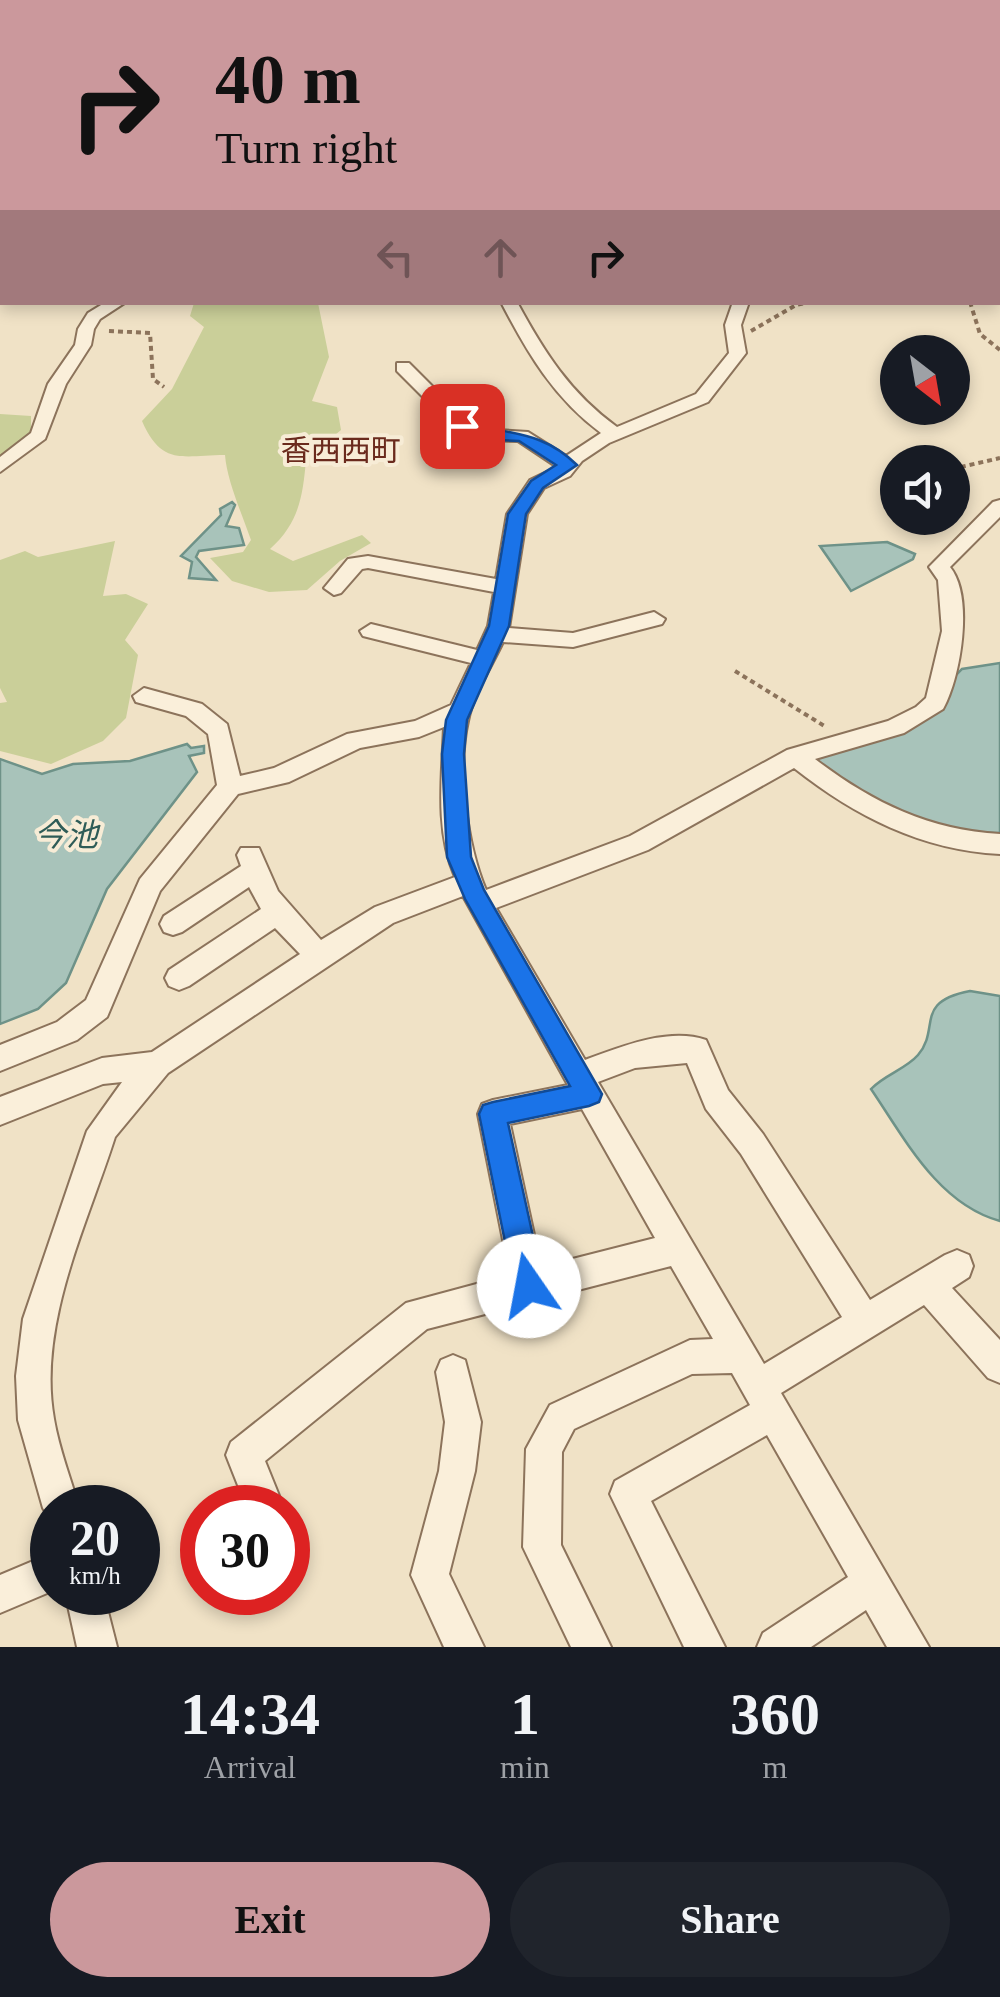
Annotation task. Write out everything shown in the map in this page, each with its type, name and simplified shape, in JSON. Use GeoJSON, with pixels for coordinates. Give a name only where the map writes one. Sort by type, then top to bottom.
{"type":"FeatureCollection","features":[{"type":"Feature","properties":{"kind":"street"},"geometry":{"type":"LineString","coordinates":[[0,466],[38,435],[57,384],[82,345],[86,329],[94,316],[113,305]]}},
{"type":"Feature","properties":{"kind":"street"},"geometry":{"type":"LineString","coordinates":[[511,305],[548,376],[564,396],[615,434]]}},
{"type":"Feature","properties":{"kind":"street"},"geometry":{"type":"LineString","coordinates":[[740,305],[734,325],[738,353],[702,398],[615,434],[537,484],[517,514],[489,646],[460,710],[453,799],[459,857],[474,893],[909,1647]]}},
{"type":"Feature","properties":{"kind":"street"},"geometry":{"type":"LineString","coordinates":[[402,367],[462,426],[476,434],[522,436],[568,465]]}},
{"type":"Feature","properties":{"kind":"street"},"geometry":{"type":"LineString","coordinates":[[54,1485],[36,1420],[33,1376],[40,1319],[102,1131],[120,1102],[158,1064],[318,955],[384,916],[564,876],[688,818],[795,756],[845,739],[874,736],[932,707],[942,693],[944,657],[953,635],[946,600],[948,579],[939,567],[1000,506]]}},
{"type":"Feature","properties":{"kind":"street"},"geometry":{"type":"LineString","coordinates":[[334,588],[356,564],[368,562],[504,587]]}},
{"type":"Feature","properties":{"kind":"street"},"geometry":{"type":"LineString","coordinates":[[371,631],[489,646],[573,640],[654,619]]}},
{"type":"Feature","properties":{"kind":"street"},"geometry":{"type":"LineString","coordinates":[[144,696],[194,710],[219,730],[230,787]]}},
{"type":"Feature","properties":{"kind":"street"},"geometry":{"type":"LineString","coordinates":[[0,1058],[67,1031],[97,1008],[150,886],[230,787],[280,776],[355,740],[419,729],[460,710]]}},
{"type":"Feature","properties":{"kind":"street"},"geometry":{"type":"LineString","coordinates":[[795,756],[848,798],[876,813],[952,839],[1000,844]]}},
{"type":"Feature","properties":{"kind":"street"},"geometry":{"type":"LineString","coordinates":[[174,924],[252,863],[275,914],[318,955]]}},
{"type":"Feature","properties":{"kind":"street"},"geometry":{"type":"LineString","coordinates":[[178,978],[275,914]]}},
{"type":"Feature","properties":{"kind":"street"},"geometry":{"type":"LineString","coordinates":[[529,1286],[493,1114],[584,1085],[634,1055],[696,1049],[717,1099],[752,1144],[864,1322]]}},
{"type":"Feature","properties":{"kind":"street"},"geometry":{"type":"LineString","coordinates":[[0,1110],[102,1072],[158,1064]]}},
{"type":"Feature","properties":{"kind":"street"},"geometry":{"type":"LineString","coordinates":[[256,1485],[244,1455],[418,1315],[678,1248]]}},
{"type":"Feature","properties":{"kind":"street"},"geometry":{"type":"LineString","coordinates":[[705,1647],[628,1494],[758,1385],[957,1266]]}},
{"type":"Feature","properties":{"kind":"street"},"geometry":{"type":"LineString","coordinates":[[927,1284],[1000,1366]]}},
{"type":"Feature","properties":{"kind":"street"},"geometry":{"type":"LineString","coordinates":[[591,1647],[542,1547],[544,1449],[562,1417],[690,1357],[758,1385]]}},
{"type":"Feature","properties":{"kind":"street"},"geometry":{"type":"LineString","coordinates":[[452,1372],[463,1422],[457,1470],[430,1574],[464,1647]]}},
{"type":"Feature","properties":{"kind":"street"},"geometry":{"type":"LineString","coordinates":[[0,1594],[30,1581]]}},
{"type":"Feature","properties":{"kind":"street"},"geometry":{"type":"LineString","coordinates":[[777,1647],[872,1583]]}},
{"type":"Feature","properties":{"kind":"street"},"geometry":{"type":"LineString","coordinates":[[90,1615],[98,1647]]}},
{"type":"Feature","properties":{"kind":"path"},"geometry":{"type":"LineString","coordinates":[[736,341],[796,305]]}},
{"type":"Feature","properties":{"kind":"path"},"geometry":{"type":"LineString","coordinates":[[971,305],[980,334],[1000,350]]}},
{"type":"Feature","properties":{"kind":"path"},"geometry":{"type":"LineString","coordinates":[[86,329],[150,334],[153,379],[164,387]]}},
{"type":"Feature","properties":{"kind":"path"},"geometry":{"type":"LineString","coordinates":[[970,465],[1000,458]]}},
{"type":"Feature","properties":{"kind":"path"},"geometry":{"type":"LineString","coordinates":[[735,671],[845,739]]}},
{"type":"Feature","properties":{"kind":"green space"},"geometry":{"type":"Polygon","coordinates":[[[193,305],[318,305],[329,357],[312,401],[337,407],[341,430],[306,459],[298,508],[270,549],[293,561],[362,535],[371,543],[340,561],[307,590],[269,592],[232,581],[210,558],[243,552],[251,540],[225,455],[166,452],[142,421],[172,389],[204,327],[190,316],[193,305]]]}},
{"type":"Feature","properties":{"kind":"green space"},"geometry":{"type":"Polygon","coordinates":[[[0,414],[31,416],[31,433],[0,457],[0,414]]]}},
{"type":"Feature","properties":{"kind":"green space"},"geometry":{"type":"Polygon","coordinates":[[[115,541],[103,596],[126,594],[148,604],[125,640],[138,655],[126,718],[103,741],[51,764],[0,751],[0,703],[7,702],[0,688],[0,560],[25,551],[38,557],[115,541]]]}},
{"type":"Feature","properties":{"kind":"water"},"geometry":{"type":"Polygon","coordinates":[[[232,502],[235,505],[226,526],[239,528],[244,545],[199,551],[196,557],[216,580],[189,578],[192,562],[181,556],[221,515],[220,509],[232,502]]]}},
{"type":"Feature","properties":{"kind":"water"},"geometry":{"type":"Polygon","coordinates":[[[887,542],[915,554],[913,559],[851,591],[820,546],[887,542]]]}},
{"type":"Feature","properties":{"kind":"water"},"geometry":{"type":"Polygon","coordinates":[[[1000,663],[1000,833],[949,828],[901,811],[812,759],[903,730],[962,669],[1000,663]]]}},
{"type":"Feature","properties":{"kind":"water","name":"今池"},"geometry":{"type":"Polygon","coordinates":[[[187,744],[191,748],[204,746],[204,753],[189,756],[197,772],[107,889],[66,983],[38,1009],[0,1024],[0,759],[42,774],[73,764],[130,761],[187,744]]]}},
{"type":"Feature","properties":{"kind":"water"},"geometry":{"type":"Polygon","coordinates":[[[970,991],[1000,996],[1000,1221],[958,1200],[941,1185],[910,1148],[871,1089],[918,1055],[931,1017],[941,1002],[970,991]]]}},
{"type":"Feature","properties":{"kind":"district","name":"香西西町"},"geometry":{"type":"Point","coordinates":[341,451]}},
{"type":"Feature","properties":{"kind":"route"},"geometry":{"type":"LineString","coordinates":[[462,426],[476,434],[508,432],[522,436],[568,465],[563,472],[537,484],[517,514],[499,626],[456,720],[453,754],[459,857],[473,892],[589,1094],[493,1114],[529,1286]]}}]}
